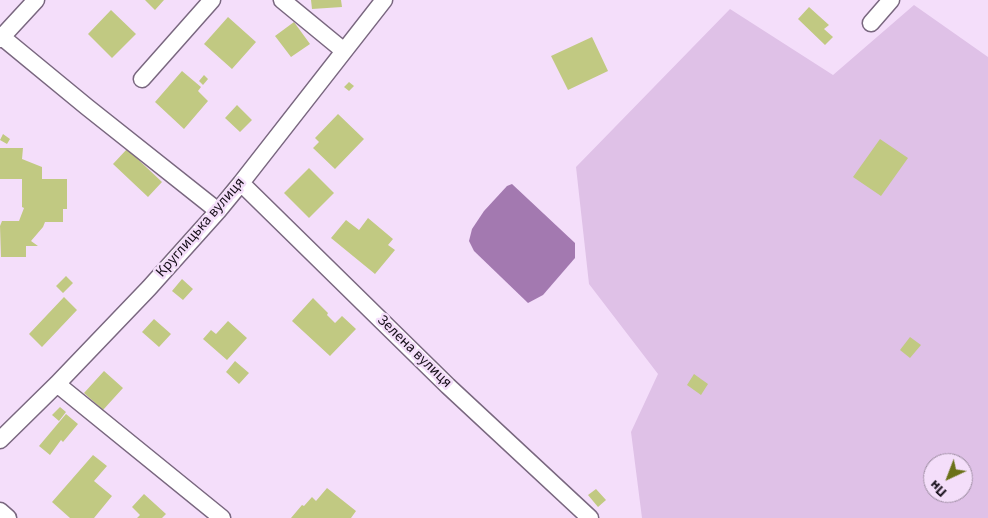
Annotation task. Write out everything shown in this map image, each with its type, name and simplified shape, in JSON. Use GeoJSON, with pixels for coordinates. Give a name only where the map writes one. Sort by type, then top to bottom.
{"type":"FeatureCollection","features":[{"type":"Feature","properties":{"kind":"street"},"geometry":{"type":"LineString","coordinates":[[36,0],[1,38],[218,211]]}},
{"type":"Feature","properties":{"kind":"street"},"geometry":{"type":"LineString","coordinates":[[142,80],[212,0]]}},
{"type":"Feature","properties":{"kind":"street"},"geometry":{"type":"LineString","coordinates":[[282,0],[344,52]]}},
{"type":"Feature","properties":{"kind":"street","name":"Круглицька вулиця"},"geometry":{"type":"LineString","coordinates":[[0,440],[57,384],[149,288],[218,211],[384,0]]}},
{"type":"Feature","properties":{"kind":"street"},"geometry":{"type":"LineString","coordinates":[[871,23],[891,0]]}},
{"type":"Feature","properties":{"kind":"street","name":"Зелена вулиця"},"geometry":{"type":"LineString","coordinates":[[241,183],[448,386],[590,518]]}},
{"type":"Feature","properties":{"kind":"street"},"geometry":{"type":"LineString","coordinates":[[57,384],[222,518]]}},
{"type":"Feature","properties":{"kind":"street"},"geometry":{"type":"LineString","coordinates":[[0,511],[8,518]]}},
{"type":"Feature","properties":{"kind":"shaded area"},"geometry":{"type":"Polygon","coordinates":[[[914,5],[988,57],[988,518],[642,518],[631,432],[658,374],[589,284],[576,167],[730,9],[833,75],[914,5]]]}},
{"type":"Feature","properties":{"kind":"shaded area"},"geometry":{"type":"Polygon","coordinates":[[[512,184],[575,243],[575,258],[543,295],[528,303],[474,251],[469,241],[472,229],[484,211],[507,186],[512,184]]]}},
{"type":"Feature","properties":{"kind":"building"},"geometry":{"type":"Polygon","coordinates":[[[145,0],[164,0],[155,10],[145,0]]]}},
{"type":"Feature","properties":{"kind":"building"},"geometry":{"type":"Polygon","coordinates":[[[311,0],[341,0],[342,7],[312,9],[311,0]]]}},
{"type":"Feature","properties":{"kind":"building"},"geometry":{"type":"Polygon","coordinates":[[[809,7],[829,25],[824,29],[833,37],[825,45],[798,19],[809,7]]]}},
{"type":"Feature","properties":{"kind":"building"},"geometry":{"type":"Polygon","coordinates":[[[111,10],[136,34],[112,58],[88,34],[111,10]]]}},
{"type":"Feature","properties":{"kind":"building"},"geometry":{"type":"Polygon","coordinates":[[[228,17],[256,42],[232,69],[204,44],[228,17]]]}},
{"type":"Feature","properties":{"kind":"building"},"geometry":{"type":"Polygon","coordinates":[[[294,22],[310,44],[291,57],[275,36],[294,22]]]}},
{"type":"Feature","properties":{"kind":"building"},"geometry":{"type":"Polygon","coordinates":[[[592,37],[608,71],[568,90],[551,56],[592,37]]]}},
{"type":"Feature","properties":{"kind":"building"},"geometry":{"type":"Polygon","coordinates":[[[182,71],[201,87],[198,91],[208,101],[184,129],[155,102],[182,71]]]}},
{"type":"Feature","properties":{"kind":"building"},"geometry":{"type":"Polygon","coordinates":[[[204,75],[208,79],[203,85],[199,81],[204,75]]]}},
{"type":"Feature","properties":{"kind":"building"},"geometry":{"type":"Polygon","coordinates":[[[349,82],[354,86],[349,91],[344,87],[349,82]]]}},
{"type":"Feature","properties":{"kind":"building"},"geometry":{"type":"Polygon","coordinates":[[[237,105],[252,120],[240,132],[225,118],[237,105]]]}},
{"type":"Feature","properties":{"kind":"building"},"geometry":{"type":"Polygon","coordinates":[[[338,114],[364,139],[335,169],[313,148],[319,142],[315,138],[338,114]]]}},
{"type":"Feature","properties":{"kind":"building"},"geometry":{"type":"Polygon","coordinates":[[[3,134],[10,139],[7,144],[0,140],[3,134]]]}},
{"type":"Feature","properties":{"kind":"building"},"geometry":{"type":"Polygon","coordinates":[[[880,139],[908,158],[881,196],[853,177],[880,139]]]}},
{"type":"Feature","properties":{"kind":"building"},"geometry":{"type":"Polygon","coordinates":[[[0,148],[23,148],[22,159],[42,167],[42,179],[67,179],[67,209],[63,209],[63,222],[45,222],[31,241],[38,246],[26,246],[26,257],[1,257],[0,226],[2,221],[19,221],[24,208],[22,207],[22,179],[0,179],[0,148]]]}},
{"type":"Feature","properties":{"kind":"building"},"geometry":{"type":"Polygon","coordinates":[[[127,149],[162,182],[148,197],[113,164],[127,149]]]}},
{"type":"Feature","properties":{"kind":"building"},"geometry":{"type":"Polygon","coordinates":[[[309,168],[334,193],[309,218],[284,193],[309,168]]]}},
{"type":"Feature","properties":{"kind":"building"},"geometry":{"type":"Polygon","coordinates":[[[368,218],[393,239],[388,245],[395,250],[375,274],[331,238],[346,220],[359,230],[368,218]]]}},
{"type":"Feature","properties":{"kind":"building"},"geometry":{"type":"Polygon","coordinates":[[[66,276],[73,283],[63,293],[56,286],[66,276]]]}},
{"type":"Feature","properties":{"kind":"building"},"geometry":{"type":"Polygon","coordinates":[[[182,279],[193,289],[183,300],[172,291],[182,279]]]}},
{"type":"Feature","properties":{"kind":"building"},"geometry":{"type":"Polygon","coordinates":[[[64,297],[77,310],[42,347],[29,334],[64,297]]]}},
{"type":"Feature","properties":{"kind":"building"},"geometry":{"type":"Polygon","coordinates":[[[313,298],[335,323],[342,316],[356,329],[330,356],[292,321],[313,298]]]}},
{"type":"Feature","properties":{"kind":"building"},"geometry":{"type":"Polygon","coordinates":[[[154,319],[171,334],[159,347],[142,332],[154,319]]]}},
{"type":"Feature","properties":{"kind":"building"},"geometry":{"type":"Polygon","coordinates":[[[228,321],[247,338],[227,360],[203,339],[211,330],[216,334],[228,321]]]}},
{"type":"Feature","properties":{"kind":"building"},"geometry":{"type":"Polygon","coordinates":[[[910,337],[921,345],[910,358],[900,350],[910,337]]]}},
{"type":"Feature","properties":{"kind":"building"},"geometry":{"type":"Polygon","coordinates":[[[235,361],[249,373],[239,384],[226,372],[235,361]]]}},
{"type":"Feature","properties":{"kind":"building"},"geometry":{"type":"Polygon","coordinates":[[[104,371],[123,388],[103,410],[84,393],[104,371]]]}},
{"type":"Feature","properties":{"kind":"building"},"geometry":{"type":"Polygon","coordinates":[[[694,374],[708,384],[701,395],[687,385],[694,374]]]}},
{"type":"Feature","properties":{"kind":"building"},"geometry":{"type":"Polygon","coordinates":[[[60,407],[66,412],[59,421],[52,415],[60,407]]]}},
{"type":"Feature","properties":{"kind":"building"},"geometry":{"type":"Polygon","coordinates":[[[66,414],[78,424],[63,442],[61,440],[50,455],[39,446],[66,414]]]}},
{"type":"Feature","properties":{"kind":"building"},"geometry":{"type":"Polygon","coordinates":[[[93,455],[107,466],[94,481],[112,496],[94,518],[70,518],[52,502],[93,455]]]}},
{"type":"Feature","properties":{"kind":"building"},"geometry":{"type":"Polygon","coordinates":[[[327,488],[356,511],[351,518],[291,518],[312,497],[316,501],[327,488]]]}},
{"type":"Feature","properties":{"kind":"building"},"geometry":{"type":"Polygon","coordinates":[[[596,489],[606,500],[598,507],[588,495],[596,489]]]}},
{"type":"Feature","properties":{"kind":"building"},"geometry":{"type":"Polygon","coordinates":[[[144,494],[166,514],[162,518],[137,518],[140,515],[132,507],[144,494]]]}}]}
